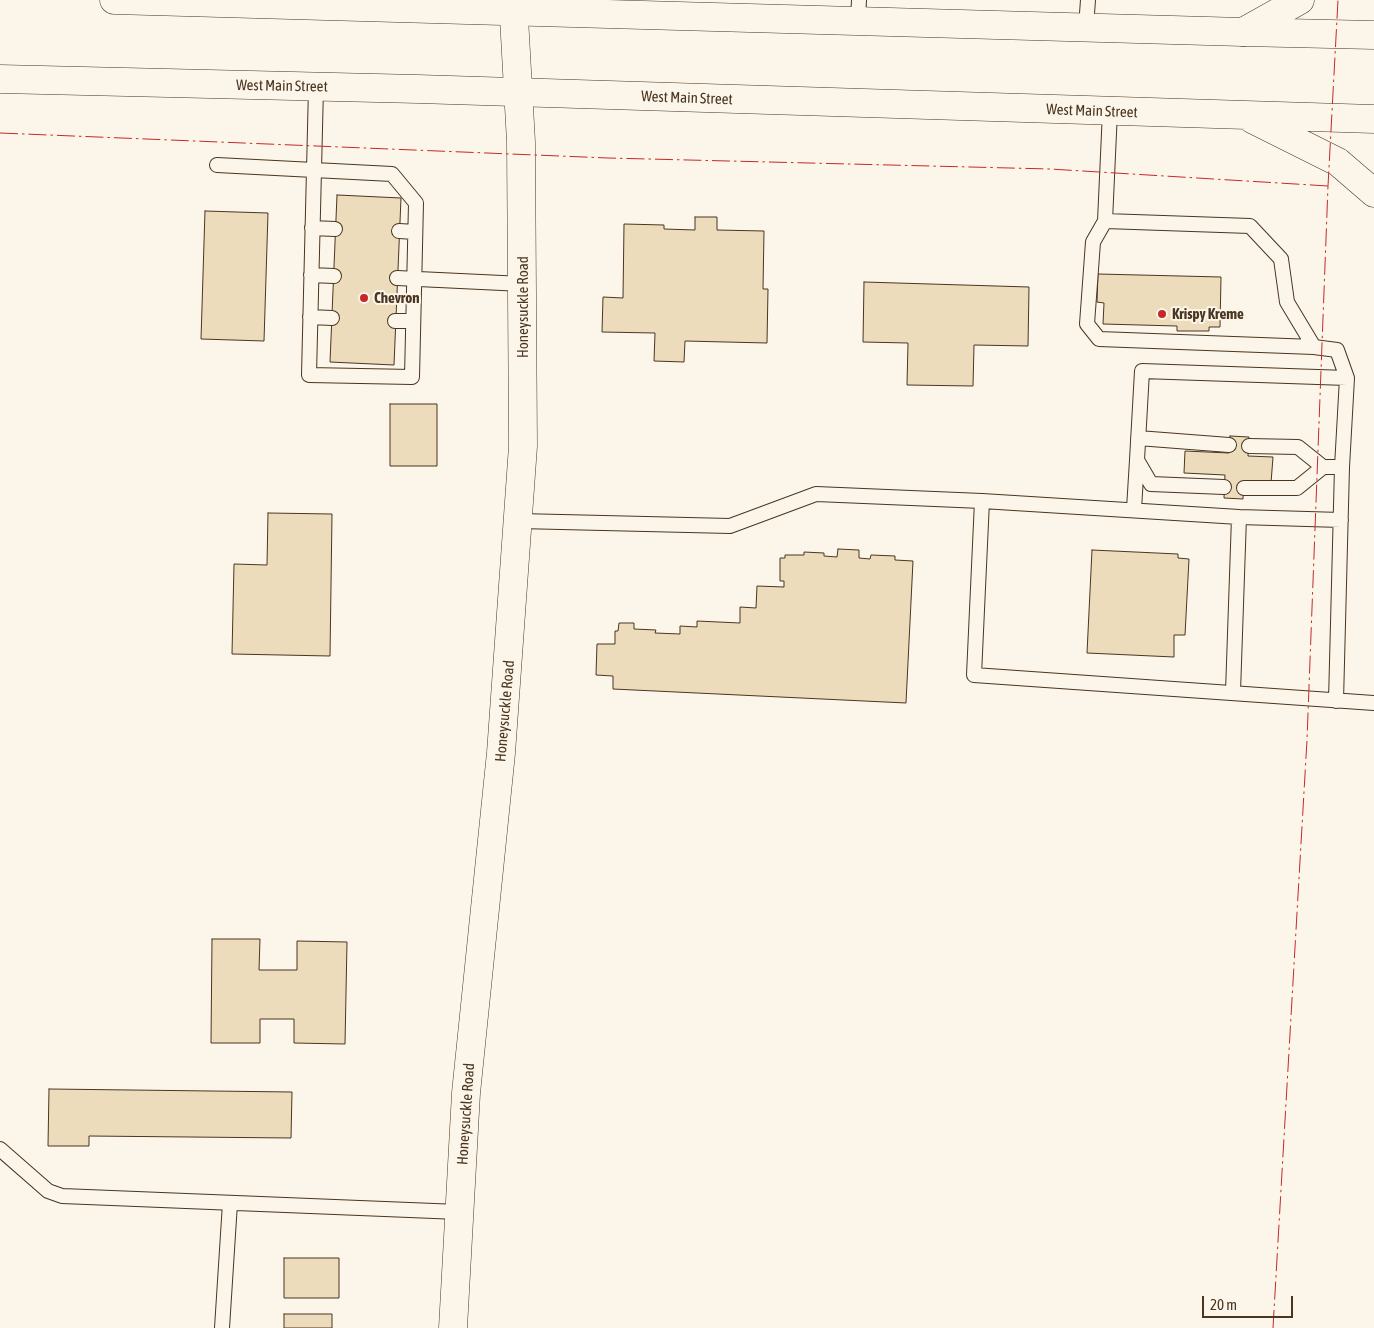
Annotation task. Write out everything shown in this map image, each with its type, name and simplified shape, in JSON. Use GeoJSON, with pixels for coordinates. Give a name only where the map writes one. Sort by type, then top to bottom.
{"type":"FeatureCollection","features":[{"type":"Feature","properties":{"kind":"main road"},"geometry":{"type":"LineString","coordinates":[[114,0],[858,10],[1086,27],[1374,35]]}},
{"type":"Feature","properties":{"kind":"main road"},"geometry":{"type":"LineString","coordinates":[[1243,32],[1300,0]]}},
{"type":"Feature","properties":{"kind":"main road","name":"Honeysuckle Road"},"geometry":{"type":"LineString","coordinates":[[453,1328],[466,1093],[502,744],[523,446],[523,284],[514,5]]}},
{"type":"Feature","properties":{"kind":"main road","name":"West Main Street"},"geometry":{"type":"LineString","coordinates":[[0,79],[518,92],[1374,119]]}},
{"type":"Feature","properties":{"kind":"main road"},"geometry":{"type":"LineString","coordinates":[[1244,116],[1338,162],[1374,193]]}},
{"type":"Feature","properties":{"kind":"lane"},"geometry":{"type":"LineString","coordinates":[[1086,27],[1088,0]]}},
{"type":"Feature","properties":{"kind":"lane"},"geometry":{"type":"LineString","coordinates":[[218,165],[314,170],[392,174],[416,202],[412,377],[309,375],[312,228],[314,170],[316,87]]}},
{"type":"Feature","properties":{"kind":"lane"},"geometry":{"type":"LineString","coordinates":[[1110,112],[1105,221],[1093,242],[1087,324],[1099,339],[1314,347],[1337,350],[1348,378],[1342,467],[1336,701]]}},
{"type":"Feature","properties":{"kind":"lane"},"geometry":{"type":"LineString","coordinates":[[1105,221],[1250,226],[1281,259],[1288,302],[1314,347]]}},
{"type":"Feature","properties":{"kind":"lane"},"geometry":{"type":"LineString","coordinates":[[312,228],[335,229]]}},
{"type":"Feature","properties":{"kind":"lane"},"geometry":{"type":"LineString","coordinates":[[399,231],[415,232]]}},
{"type":"Feature","properties":{"kind":"lane"},"geometry":{"type":"LineString","coordinates":[[311,275],[334,276]]}},
{"type":"Feature","properties":{"kind":"lane"},"geometry":{"type":"LineString","coordinates":[[397,278],[523,284]]}},
{"type":"Feature","properties":{"kind":"lane"},"geometry":{"type":"LineString","coordinates":[[310,317],[332,318]]}},
{"type":"Feature","properties":{"kind":"lane"},"geometry":{"type":"LineString","coordinates":[[395,321],[413,322]]}},
{"type":"Feature","properties":{"kind":"lane"},"geometry":{"type":"LineString","coordinates":[[1134,509],[1142,370],[1348,378]]}},
{"type":"Feature","properties":{"kind":"lane"},"geometry":{"type":"LineString","coordinates":[[1138,438],[1229,445]]}},
{"type":"Feature","properties":{"kind":"lane"},"geometry":{"type":"LineString","coordinates":[[1249,446],[1298,447],[1323,467],[1342,467]]}},
{"type":"Feature","properties":{"kind":"lane"},"geometry":{"type":"LineString","coordinates":[[1137,460],[1151,484],[1224,487]]}},
{"type":"Feature","properties":{"kind":"lane"},"geometry":{"type":"LineString","coordinates":[[1244,488],[1297,488],[1323,467]]}},
{"type":"Feature","properties":{"kind":"lane"},"geometry":{"type":"LineString","coordinates":[[519,521],[730,526],[816,494],[982,500],[1239,517],[1341,520]]}},
{"type":"Feature","properties":{"kind":"lane"},"geometry":{"type":"LineString","coordinates":[[982,500],[974,675],[1374,703]]}},
{"type":"Feature","properties":{"kind":"lane"},"geometry":{"type":"LineString","coordinates":[[1233,692],[1239,517]]}},
{"type":"Feature","properties":{"kind":"lane"},"geometry":{"type":"LineString","coordinates":[[0,1149],[48,1191],[62,1196],[459,1212]]}},
{"type":"Feature","properties":{"kind":"lane"},"geometry":{"type":"LineString","coordinates":[[222,1328],[230,1203]]}},
{"type":"Feature","properties":{"kind":"building","name":"Chevron"},"geometry":{"type":"Polygon","coordinates":[[[337,195],[401,198],[394,365],[330,362],[337,195]]]}},
{"type":"Feature","properties":{"kind":"building"},"geometry":{"type":"Polygon","coordinates":[[[205,211],[268,213],[264,341],[201,339],[205,211]]]}},
{"type":"Feature","properties":{"kind":"building"},"geometry":{"type":"Polygon","coordinates":[[[695,217],[717,217],[717,230],[764,231],[763,289],[768,289],[767,343],[685,341],[684,362],[654,361],[655,333],[602,332],[603,297],[623,298],[624,224],[664,225],[664,229],[695,230],[695,217]]]}},
{"type":"Feature","properties":{"kind":"building","name":"Krispy Kreme"},"geometry":{"type":"Polygon","coordinates":[[[1098,274],[1221,277],[1220,327],[1209,327],[1209,331],[1177,331],[1177,326],[1103,324],[1104,303],[1097,302],[1098,274]]]}},
{"type":"Feature","properties":{"kind":"building"},"geometry":{"type":"Polygon","coordinates":[[[864,282],[1029,287],[1028,346],[974,345],[973,386],[907,385],[908,343],[863,342],[864,282]]]}},
{"type":"Feature","properties":{"kind":"building"},"geometry":{"type":"Polygon","coordinates":[[[390,404],[437,404],[437,466],[390,466],[390,404]]]}},
{"type":"Feature","properties":{"kind":"building"},"geometry":{"type":"Polygon","coordinates":[[[1230,436],[1249,437],[1248,456],[1273,457],[1271,483],[1244,482],[1243,499],[1224,498],[1225,475],[1184,473],[1185,451],[1229,453],[1230,436]]]}},
{"type":"Feature","properties":{"kind":"building"},"geometry":{"type":"Polygon","coordinates":[[[268,513],[332,514],[330,656],[232,654],[234,564],[267,565],[268,513]]]}},
{"type":"Feature","properties":{"kind":"building"},"geometry":{"type":"Polygon","coordinates":[[[838,549],[859,550],[859,558],[870,559],[871,555],[895,556],[895,560],[913,561],[906,703],[613,689],[613,676],[596,675],[597,644],[615,644],[615,631],[618,631],[619,623],[634,623],[634,629],[656,630],[655,633],[680,634],[680,626],[697,627],[697,621],[740,623],[740,607],[756,608],[757,586],[784,587],[784,581],[780,581],[780,558],[785,558],[785,555],[804,555],[804,552],[824,553],[824,556],[837,557],[838,549]]]}},
{"type":"Feature","properties":{"kind":"building"},"geometry":{"type":"Polygon","coordinates":[[[1092,550],[1178,554],[1178,558],[1189,559],[1185,635],[1174,635],[1174,657],[1087,653],[1092,550]]]}},
{"type":"Feature","properties":{"kind":"building"},"geometry":{"type":"Polygon","coordinates":[[[212,939],[260,939],[259,970],[297,970],[297,941],[347,942],[345,1044],[294,1043],[294,1019],[260,1019],[260,1043],[211,1043],[212,939]]]}},
{"type":"Feature","properties":{"kind":"building"},"geometry":{"type":"Polygon","coordinates":[[[49,1089],[292,1092],[291,1138],[89,1136],[89,1146],[48,1146],[49,1089]]]}},
{"type":"Feature","properties":{"kind":"building"},"geometry":{"type":"Polygon","coordinates":[[[284,1258],[339,1258],[339,1298],[284,1298],[284,1258]]]}},
{"type":"Feature","properties":{"kind":"building"},"geometry":{"type":"Polygon","coordinates":[[[284,1314],[332,1314],[332,1328],[284,1328],[284,1314]]]}},
{"type":"Feature","properties":{"kind":"power"},"geometry":{"type":"LineString","coordinates":[[1273,1328],[1307,740],[1328,186],[1338,0]]}},
{"type":"Feature","properties":{"kind":"power"},"geometry":{"type":"LineString","coordinates":[[0,133],[608,158],[1050,169],[1328,186]]}},
{"type":"Feature","properties":{"kind":"place","name":"Chevron"},"geometry":{"type":"Point","coordinates":[364,298]}},
{"type":"Feature","properties":{"kind":"place","name":"Krispy Kreme"},"geometry":{"type":"Point","coordinates":[1162,314]}}]}
